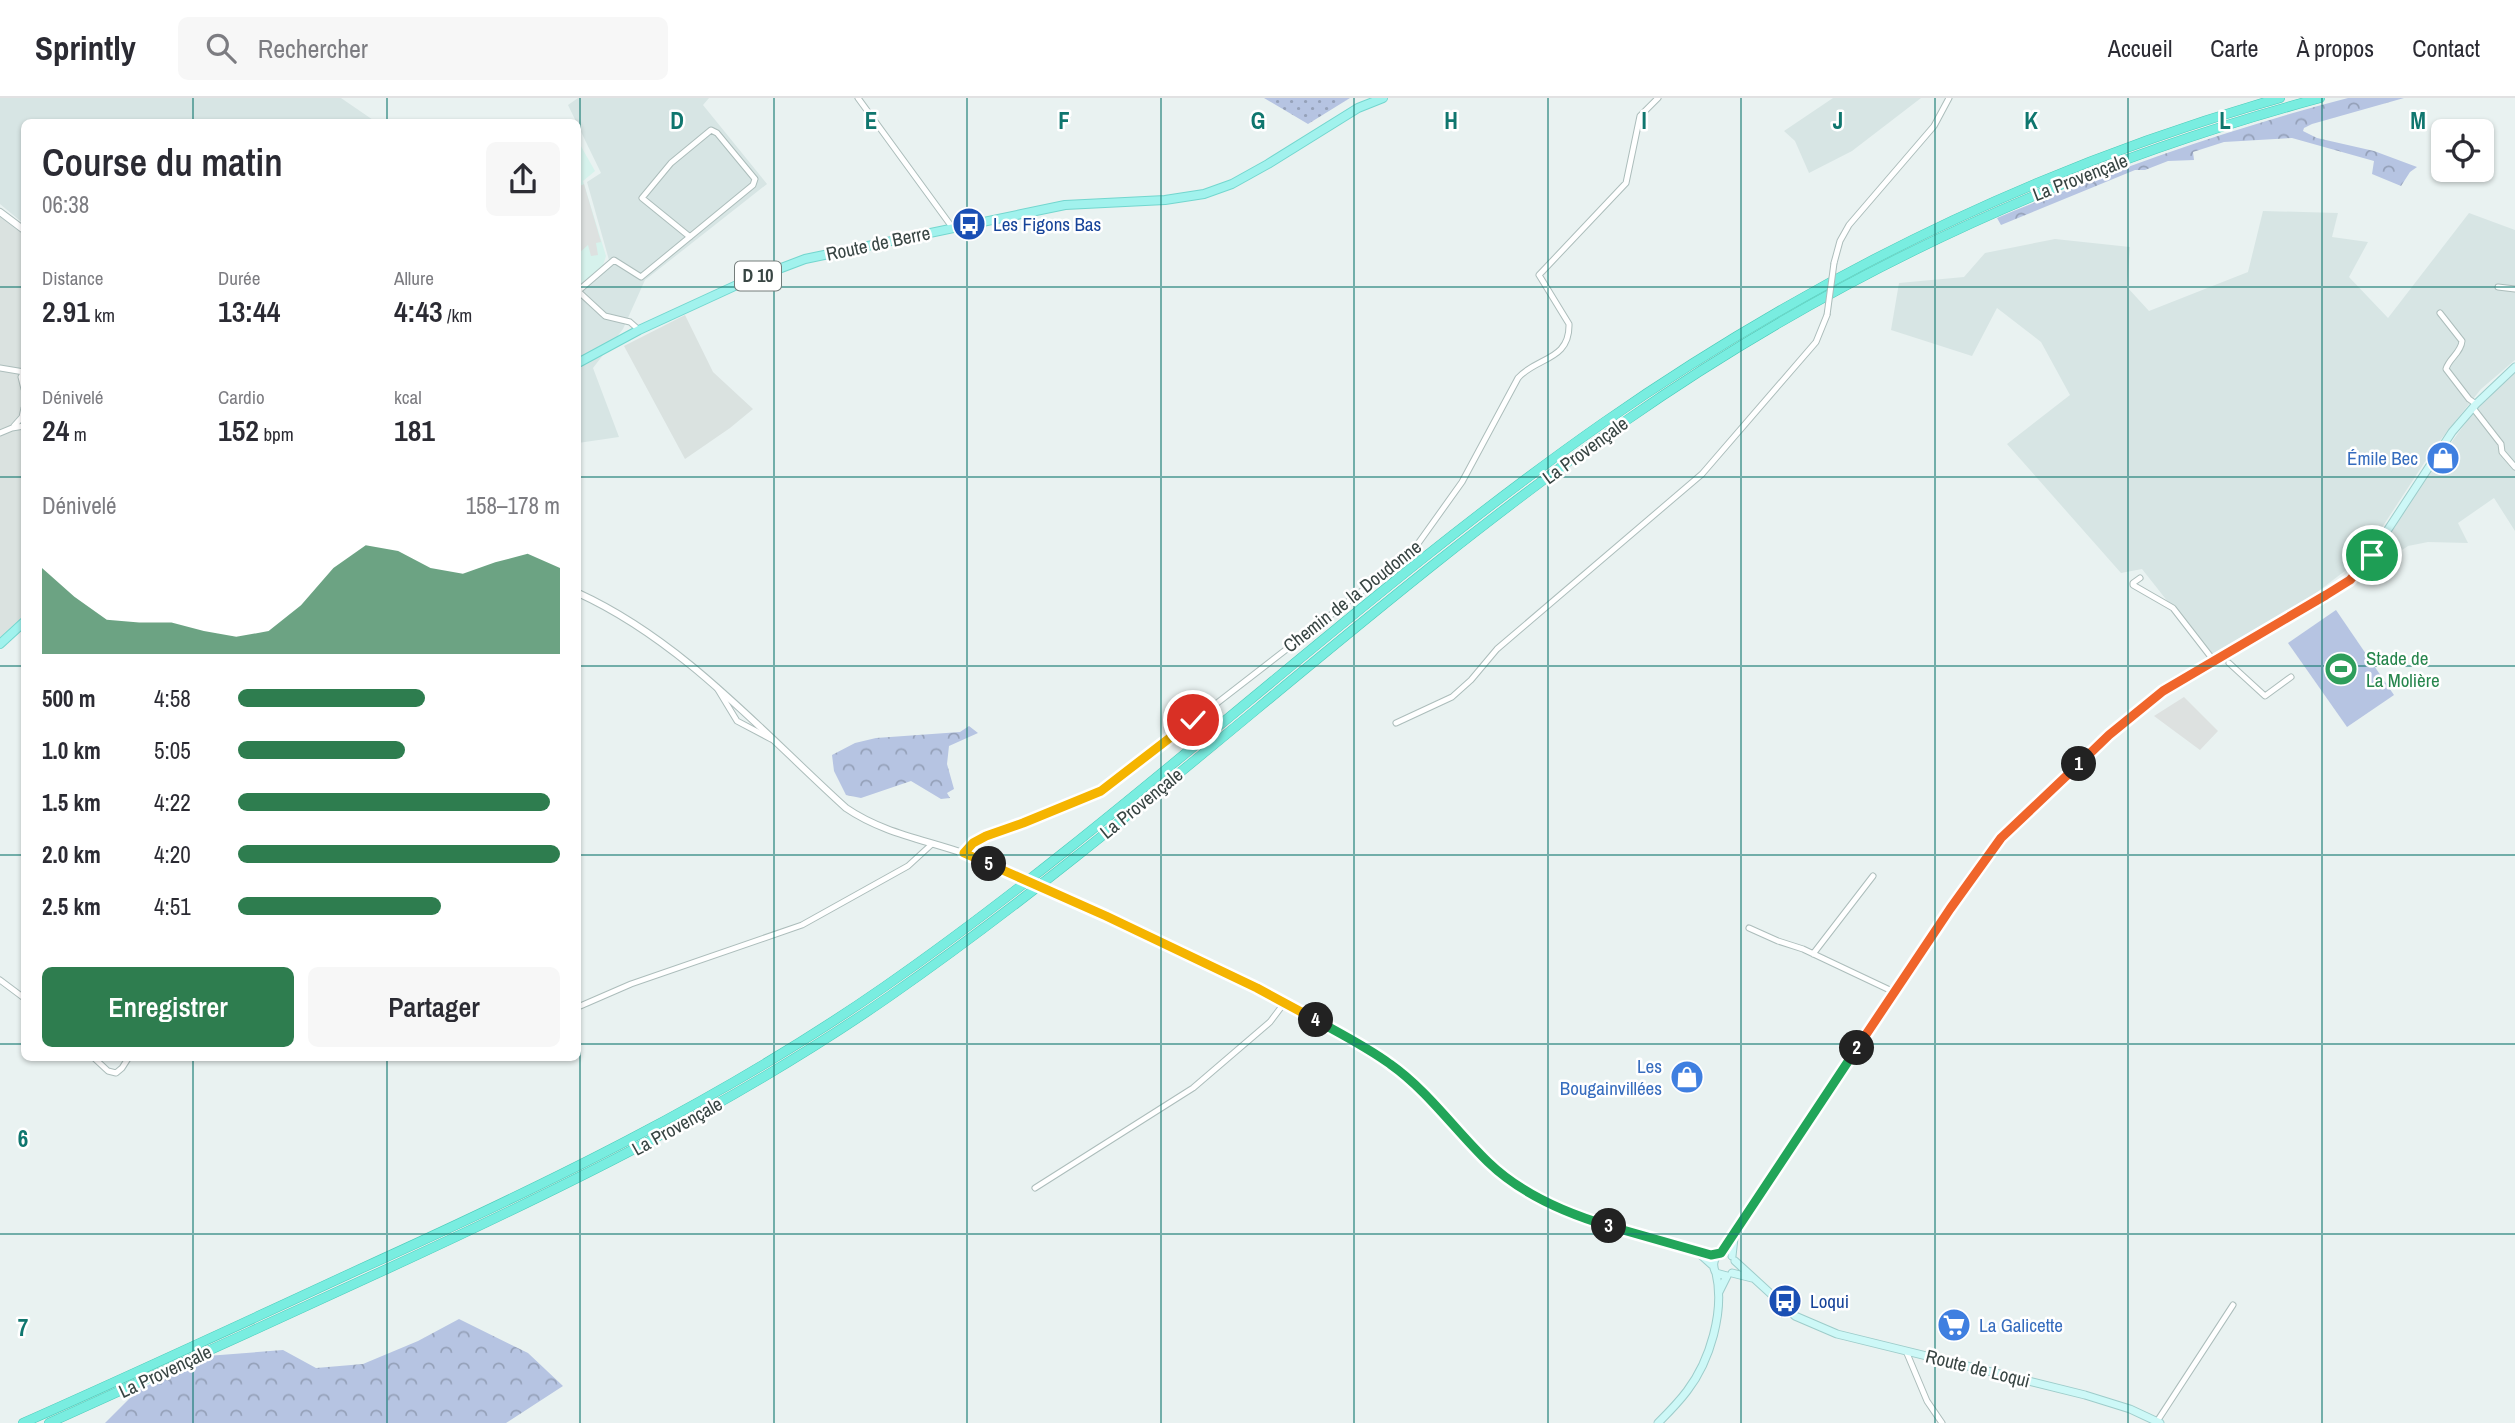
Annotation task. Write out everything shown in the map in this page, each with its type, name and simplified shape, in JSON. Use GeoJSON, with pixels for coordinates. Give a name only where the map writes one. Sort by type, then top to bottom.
{"type":"FeatureCollection","features":[{"type":"Feature","properties":{"kind":"highway","name":"La Provençale"},"geometry":{"type":"LineString","coordinates":[[23,1423],[515,1198],[636,1137],[762,1066],[875,993],[996,905],[1446,541],[1599,426],[1689,365],[1842,275],[1948,222],[2106,155],[2278,98]]}},
{"type":"Feature","properties":{"kind":"highway","name":"La Provençale"},"geometry":{"type":"LineString","coordinates":[[49,1423],[530,1202],[689,1120],[801,1055],[898,990],[1012,907],[1408,584],[1539,483],[1672,389],[1791,316],[1900,257],[2070,180],[2192,136],[2320,98]]}},
{"type":"Feature","properties":{"kind":"main road","name":"Route de Berre"},"geometry":{"type":"LineString","coordinates":[[581,361],[639,331],[786,265],[870,244],[1065,205],[1166,200],[1204,194],[1232,184],[1357,108],[1383,98]]}},
{"type":"Feature","properties":{"kind":"main road"},"geometry":{"type":"LineString","coordinates":[[2257,636],[2350,580],[2364,566],[2452,432],[2474,406],[2515,367]]}},
{"type":"Feature","properties":{"kind":"main road"},"geometry":{"type":"LineString","coordinates":[[0,647],[21,627]]}},
{"type":"Feature","properties":{"kind":"main road"},"geometry":{"type":"LineString","coordinates":[[1658,1423],[1688,1390],[1711,1341],[1718,1296],[1714,1269],[1718,1254],[1950,909],[2001,838],[2144,704],[2214,661]]}},
{"type":"Feature","properties":{"kind":"main road"},"geometry":{"type":"LineString","coordinates":[[1734,1259],[1735,1230]]}},
{"type":"Feature","properties":{"kind":"main road"},"geometry":{"type":"LineString","coordinates":[[1693,1248],[1718,1254]]}},
{"type":"Feature","properties":{"kind":"main road"},"geometry":{"type":"LineString","coordinates":[[1693,1248],[1714,1269],[1755,1280]]}},
{"type":"Feature","properties":{"kind":"main road","name":"Route de Loqui"},"geometry":{"type":"LineString","coordinates":[[1734,1259],[1795,1316],[1837,1334],[2085,1395],[2130,1409],[2157,1422]]}},
{"type":"Feature","properties":{"kind":"main road"},"geometry":{"type":"LineString","coordinates":[[1718,1296],[1730,1275]]}},
{"type":"Feature","properties":{"kind":"street"},"geometry":{"type":"LineString","coordinates":[[858,98],[952,227]]}},
{"type":"Feature","properties":{"kind":"street","name":"Chemin de la Doudonne"},"geometry":{"type":"LineString","coordinates":[[964,853],[973,843],[986,836],[1082,800],[1110,786],[1418,546],[1462,482],[1518,378],[1531,367],[1551,359],[1567,338],[1569,324],[1539,275],[1626,183],[1640,116],[1658,98]]}},
{"type":"Feature","properties":{"kind":"street"},"geometry":{"type":"LineString","coordinates":[[1396,723],[1452,697],[1471,680],[1497,649],[1698,478],[1816,342],[1827,315],[1834,263],[1840,241],[1849,225],[1934,125],[1950,98]]}},
{"type":"Feature","properties":{"kind":"street"},"geometry":{"type":"LineString","coordinates":[[581,288],[614,260],[641,276],[690,237],[753,184],[755,179],[717,132],[711,130],[671,163],[642,198],[690,237]]}},
{"type":"Feature","properties":{"kind":"street"},"geometry":{"type":"LineString","coordinates":[[0,212],[21,228]]}},
{"type":"Feature","properties":{"kind":"street"},"geometry":{"type":"LineString","coordinates":[[2498,287],[2515,289]]}},
{"type":"Feature","properties":{"kind":"street"},"geometry":{"type":"LineString","coordinates":[[581,294],[605,316],[630,322],[639,331]]}},
{"type":"Feature","properties":{"kind":"street"},"geometry":{"type":"LineString","coordinates":[[2440,313],[2462,341],[2461,348],[2446,369],[2515,467]]}},
{"type":"Feature","properties":{"kind":"street"},"geometry":{"type":"LineString","coordinates":[[0,368],[21,375]]}},
{"type":"Feature","properties":{"kind":"street"},"geometry":{"type":"LineString","coordinates":[[0,433],[21,423]]}},
{"type":"Feature","properties":{"kind":"street"},"geometry":{"type":"LineString","coordinates":[[2140,578],[2133,585],[2174,608],[2214,661],[2257,636]]}},
{"type":"Feature","properties":{"kind":"street"},"geometry":{"type":"LineString","coordinates":[[581,595],[659,641],[717,688],[846,808],[861,818],[885,829],[964,853],[1106,916],[1285,1002],[1390,1064],[1420,1091],[1490,1164],[1529,1193],[1591,1221],[1693,1248]]}},
{"type":"Feature","properties":{"kind":"street"},"geometry":{"type":"LineString","coordinates":[[2229,663],[2265,696],[2291,677]]}},
{"type":"Feature","properties":{"kind":"street"},"geometry":{"type":"LineString","coordinates":[[581,1006],[631,984],[802,925],[908,866],[932,844]]}},
{"type":"Feature","properties":{"kind":"street"},"geometry":{"type":"LineString","coordinates":[[1813,954],[1873,876]]}},
{"type":"Feature","properties":{"kind":"street"},"geometry":{"type":"LineString","coordinates":[[1749,928],[1894,992]]}},
{"type":"Feature","properties":{"kind":"street"},"geometry":{"type":"LineString","coordinates":[[0,980],[21,996]]}},
{"type":"Feature","properties":{"kind":"street"},"geometry":{"type":"LineString","coordinates":[[1035,1188],[1193,1088],[1270,1022],[1285,1002]]}},
{"type":"Feature","properties":{"kind":"street"},"geometry":{"type":"LineString","coordinates":[[97,1061],[108,1071],[116,1073],[126,1061]]}},
{"type":"Feature","properties":{"kind":"street"},"geometry":{"type":"LineString","coordinates":[[1718,1254],[1734,1259],[1730,1275]]}},
{"type":"Feature","properties":{"kind":"street"},"geometry":{"type":"LineString","coordinates":[[2157,1422],[2233,1305]]}},
{"type":"Feature","properties":{"kind":"street"},"geometry":{"type":"LineString","coordinates":[[1905,1350],[1927,1401],[1942,1423]]}},
{"type":"Feature","properties":{"kind":"shaded area"},"geometry":{"type":"Polygon","coordinates":[[[0,98],[341,98],[372,119],[21,119],[21,222],[0,204],[0,98]]]}},
{"type":"Feature","properties":{"kind":"shaded area"},"geometry":{"type":"Polygon","coordinates":[[[578,98],[709,98],[703,105],[767,184],[645,280],[623,329],[593,368],[619,437],[581,443],[581,283],[609,260],[587,182],[601,173],[581,132],[581,119],[575,119],[568,105],[578,98]]]}},
{"type":"Feature","properties":{"kind":"shaded area"},"geometry":{"type":"Polygon","coordinates":[[[1833,98],[1921,98],[1852,151],[1809,173],[1795,141],[1784,131],[1833,98]]]}},
{"type":"Feature","properties":{"kind":"shaded area"},"geometry":{"type":"Polygon","coordinates":[[[581,146],[595,171],[583,181],[606,256],[602,268],[581,284],[581,146]]]}},
{"type":"Feature","properties":{"kind":"shaded area"},"geometry":{"type":"Polygon","coordinates":[[[584,184],[601,242],[596,243],[598,255],[591,256],[588,245],[581,251],[581,186],[584,184]]]}},
{"type":"Feature","properties":{"kind":"shaded area"},"geometry":{"type":"Polygon","coordinates":[[[2263,211],[2338,213],[2332,237],[2368,242],[2349,277],[2388,318],[2469,213],[2515,230],[2515,360],[2481,389],[2434,448],[2362,558],[2308,599],[2210,655],[2142,569],[2121,573],[2007,444],[2070,395],[2041,342],[1997,308],[1972,356],[1891,330],[1899,283],[1964,277],[1985,253],[2055,239],[2130,247],[2127,287],[2149,311],[2248,272],[2263,211]]]}},
{"type":"Feature","properties":{"kind":"shaded area"},"geometry":{"type":"Polygon","coordinates":[[[0,217],[21,233],[21,618],[0,638],[0,217]]]}},
{"type":"Feature","properties":{"kind":"shaded area"},"geometry":{"type":"Polygon","coordinates":[[[685,315],[713,372],[753,409],[685,459],[624,346],[685,315]]]}},
{"type":"Feature","properties":{"kind":"shaded area"},"geometry":{"type":"Polygon","coordinates":[[[2515,373],[2515,531],[2494,498],[2458,523],[2468,543],[2428,542],[2408,546],[2387,560],[2380,552],[2394,521],[2475,410],[2515,373]]]}},
{"type":"Feature","properties":{"kind":"shaded area"},"geometry":{"type":"Polygon","coordinates":[[[2184,697],[2218,731],[2200,750],[2154,716],[2184,697]]]}},
{"type":"Feature","properties":{"kind":"green space"},"geometry":{"type":"Polygon","coordinates":[[[1264,98],[1350,98],[1308,124],[1264,98]]]}},
{"type":"Feature","properties":{"kind":"green space"},"geometry":{"type":"Polygon","coordinates":[[[2348,98],[2404,98],[2312,124],[2303,131],[2317,138],[2374,151],[2417,167],[2410,172],[2401,186],[2372,174],[2374,161],[2292,138],[2224,142],[2193,152],[2194,160],[2168,161],[2145,170],[2135,170],[2001,225],[1997,218],[2083,183],[2171,152],[2348,98]]]}},
{"type":"Feature","properties":{"kind":"green space","name":"Stade de La Molière"},"geometry":{"type":"Polygon","coordinates":[[[2336,610],[2394,695],[2347,727],[2288,643],[2336,610]]]}},
{"type":"Feature","properties":{"kind":"green space"},"geometry":{"type":"Polygon","coordinates":[[[969,726],[978,733],[949,746],[947,764],[954,789],[947,793],[950,798],[941,799],[911,781],[861,798],[846,795],[834,771],[832,755],[855,743],[876,738],[960,732],[969,726]]]}},
{"type":"Feature","properties":{"kind":"green space"},"geometry":{"type":"Polygon","coordinates":[[[459,1319],[528,1353],[563,1386],[506,1423],[105,1423],[137,1391],[207,1356],[283,1350],[316,1368],[363,1364],[418,1341],[459,1319]]]}},
{"type":"Feature","properties":{"kind":"place","name":"Les Figons Bas"},"geometry":{"type":"Point","coordinates":[969,224]}},
{"type":"Feature","properties":{"kind":"place","name":"Émile Bec"},"geometry":{"type":"Point","coordinates":[2443,458]}},
{"type":"Feature","properties":{"kind":"place","name":"Stade de La Molière"},"geometry":{"type":"Point","coordinates":[2341,669]}},
{"type":"Feature","properties":{"kind":"place","name":"Les Bougainvillées"},"geometry":{"type":"Point","coordinates":[1687,1077]}},
{"type":"Feature","properties":{"kind":"place","name":"Loqui"},"geometry":{"type":"Point","coordinates":[1785,1301]}},
{"type":"Feature","properties":{"kind":"place","name":"La Galicette"},"geometry":{"type":"Point","coordinates":[1954,1325]}},
{"type":"Feature","properties":{"kind":"route"},"geometry":{"type":"LineString","coordinates":[[1193,720],[1101,791],[986,836],[973,843],[964,853],[1106,916],[1283,1001],[1390,1064],[1420,1091],[1490,1164],[1539,1198],[1591,1221],[1716,1256],[1728,1244],[1950,909],[2001,838],[2144,704],[2350,580],[2372,555]]}}]}
